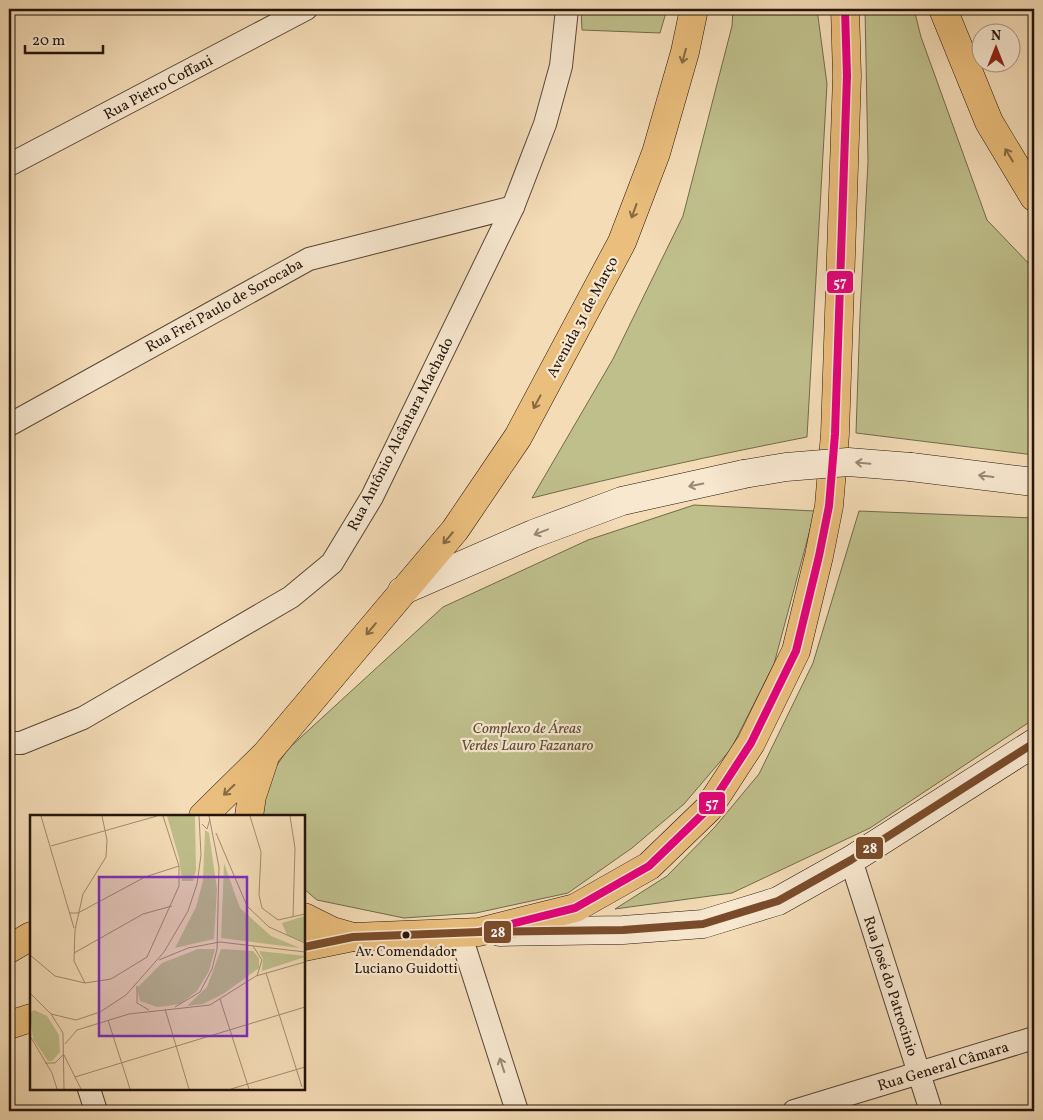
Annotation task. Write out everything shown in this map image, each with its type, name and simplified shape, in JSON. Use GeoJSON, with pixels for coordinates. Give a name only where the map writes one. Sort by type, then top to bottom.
{"type":"FeatureCollection","features":[{"type":"Feature","properties":{"kind":"main road","name":"Avenida 31 de Março"},"geometry":{"type":"LineString","coordinates":[[204,815],[266,754],[455,530],[518,438],[622,242],[656,153],[685,52],[694,9]]}},
{"type":"Feature","properties":{"kind":"main road"},"geometry":{"type":"LineString","coordinates":[[470,933],[575,908],[649,866],[708,809],[751,743],[796,651],[820,556],[829,506],[834,434],[847,76],[845,9]]}},
{"type":"Feature","properties":{"kind":"main road"},"geometry":{"type":"LineString","coordinates":[[943,9],[988,122],[1034,197]]}},
{"type":"Feature","properties":{"kind":"main road"},"geometry":{"type":"LineString","coordinates":[[402,592],[533,534],[622,501],[744,474],[786,467],[848,462],[911,467],[1034,482]]}},
{"type":"Feature","properties":{"kind":"main road"},"geometry":{"type":"LineString","coordinates":[[305,947],[353,937],[623,930],[703,924],[778,901],[851,860],[1034,743]]}},
{"type":"Feature","properties":{"kind":"main road"},"geometry":{"type":"LineString","coordinates":[[249,815],[252,796],[266,754]]}},
{"type":"Feature","properties":{"kind":"main road"},"geometry":{"type":"LineString","coordinates":[[305,918],[332,931],[353,937]]}},
{"type":"Feature","properties":{"kind":"main road"},"geometry":{"type":"LineString","coordinates":[[9,949],[30,937]]}},
{"type":"Feature","properties":{"kind":"main road"},"geometry":{"type":"LineString","coordinates":[[9,1025],[30,1018]]}},
{"type":"Feature","properties":{"kind":"street","name":"Rua Pietro Coffani"},"geometry":{"type":"LineString","coordinates":[[9,165],[306,9]]}},
{"type":"Feature","properties":{"kind":"street","name":"Rua Antônio Alcântara Machado"},"geometry":{"type":"LineString","coordinates":[[9,743],[20,743],[83,718],[291,598],[332,563],[372,497],[513,207],[544,124],[561,66],[567,9]]}},
{"type":"Feature","properties":{"kind":"street","name":"Rua Frei Paulo de Sorocaba"},"geometry":{"type":"LineString","coordinates":[[9,425],[309,259],[513,207]]}},
{"type":"Feature","properties":{"kind":"street","name":"Rua José do Patrocinio"},"geometry":{"type":"LineString","coordinates":[[851,860],[931,1111]]}},
{"type":"Feature","properties":{"kind":"street"},"geometry":{"type":"LineString","coordinates":[[470,933],[517,1111]]}},
{"type":"Feature","properties":{"kind":"street","name":"Rua General Câmara"},"geometry":{"type":"LineString","coordinates":[[794,1111],[1034,1038]]}},
{"type":"Feature","properties":{"kind":"street"},"geometry":{"type":"LineString","coordinates":[[89,1090],[96,1111]]}},
{"type":"Feature","properties":{"kind":"green space"},"geometry":{"type":"Polygon","coordinates":[[[581,9],[667,9],[660,33],[582,30],[581,9]]]}},
{"type":"Feature","properties":{"kind":"green space"},"geometry":{"type":"Polygon","coordinates":[[[733,9],[817,9],[827,84],[807,437],[600,481],[532,498],[613,359],[683,216],[732,26],[733,9]]]}},
{"type":"Feature","properties":{"kind":"green space"},"geometry":{"type":"Polygon","coordinates":[[[865,9],[914,9],[921,37],[987,220],[1034,269],[1034,455],[856,433],[868,162],[865,9]]]}},
{"type":"Feature","properties":{"kind":"green space","name":"Complexo de Áreas Verdes Lauro Fazanaro"},"geometry":{"type":"Polygon","coordinates":[[[694,505],[815,511],[774,664],[731,749],[684,804],[632,848],[568,893],[476,913],[404,918],[317,900],[305,890],[305,815],[260,815],[266,781],[288,749],[443,607],[588,540],[694,505]]]}},
{"type":"Feature","properties":{"kind":"green space"},"geometry":{"type":"Polygon","coordinates":[[[859,511],[1034,518],[1034,719],[870,828],[732,893],[615,909],[667,876],[714,828],[759,774],[813,663],[859,511]]]}},
{"type":"Feature","properties":{"kind":"transit line","name":"57"},"geometry":{"type":"LineString","coordinates":[[479,932],[575,908],[649,866],[708,809],[751,743],[796,651],[829,506],[835,434],[847,76],[845,9]]}},
{"type":"Feature","properties":{"kind":"transit line","name":"28"},"geometry":{"type":"LineString","coordinates":[[305,947],[353,937],[479,932],[623,930],[703,924],[778,901],[851,860],[1034,743]]}},
{"type":"Feature","properties":{"kind":"place","name":"Av. Comendador Luciano Guidotti"},"geometry":{"type":"Point","coordinates":[406,935]}}]}
